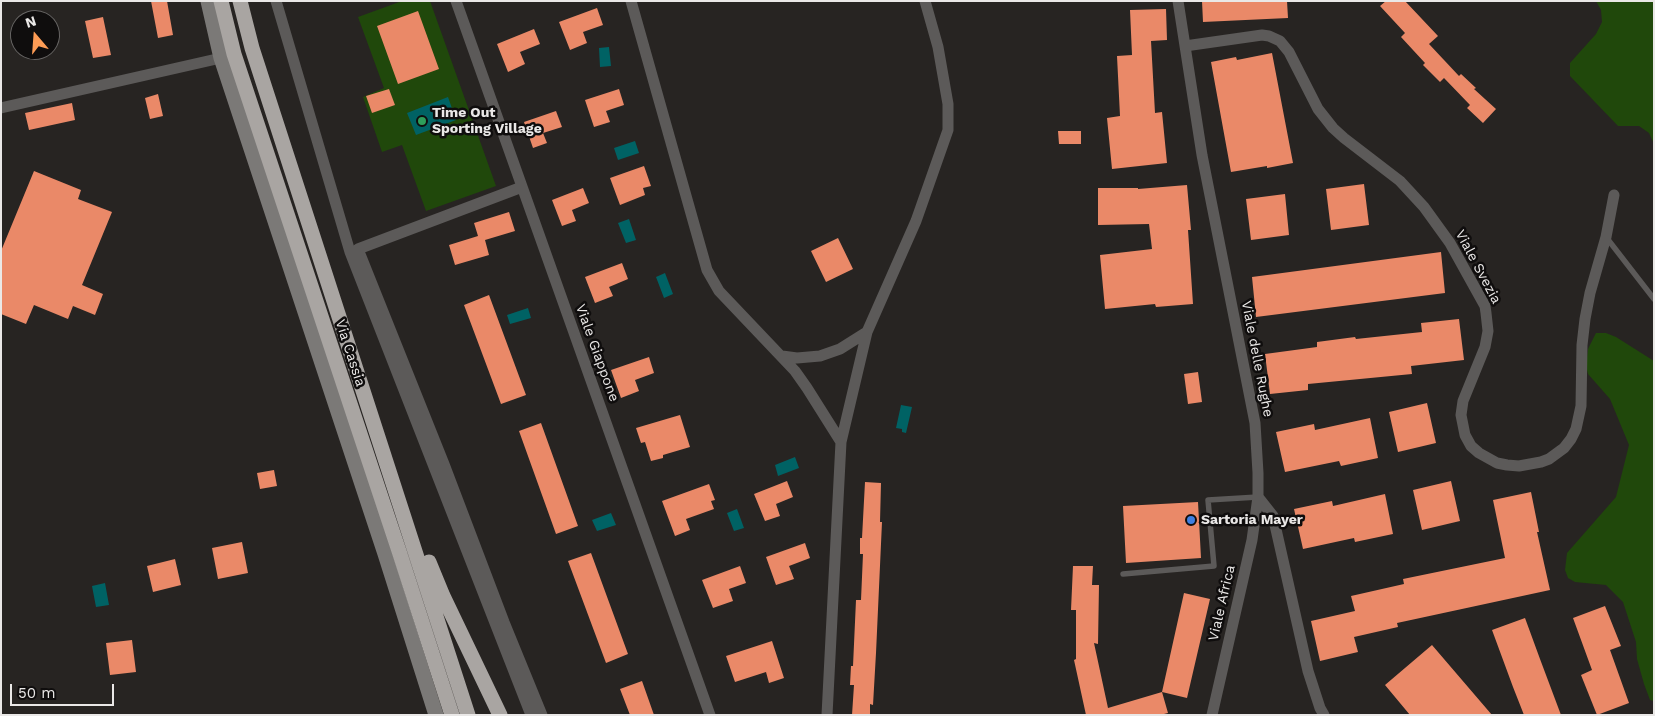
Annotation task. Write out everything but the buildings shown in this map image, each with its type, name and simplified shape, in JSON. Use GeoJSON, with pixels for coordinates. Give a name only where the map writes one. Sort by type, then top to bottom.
{"type":"FeatureCollection","features":[{"type":"Feature","properties":{"kind":"highway","name":"Via Cassia"},"geometry":{"type":"LineString","coordinates":[[220,1],[234,54],[400,552],[452,715]]}},
{"type":"Feature","properties":{"kind":"highway","name":"Via Cassia"},"geometry":{"type":"LineString","coordinates":[[240,1],[252,48],[416,549],[468,715]]}},
{"type":"Feature","properties":{"kind":"highway"},"geometry":{"type":"LineString","coordinates":[[416,549],[429,561],[443,596],[500,715]]}},
{"type":"Feature","properties":{"kind":"street"},"geometry":{"type":"LineString","coordinates":[[208,1],[221,58],[385,554],[436,715]]}},
{"type":"Feature","properties":{"kind":"street"},"geometry":{"type":"LineString","coordinates":[[276,1],[350,252],[530,715]]}},
{"type":"Feature","properties":{"kind":"street","name":"Viale Giappone"},"geometry":{"type":"LineString","coordinates":[[456,1],[710,715]]}},
{"type":"Feature","properties":{"kind":"street"},"geometry":{"type":"LineString","coordinates":[[631,1],[707,270],[724,297],[782,356],[807,388],[841,442]]}},
{"type":"Feature","properties":{"kind":"street"},"geometry":{"type":"LineString","coordinates":[[828,715],[841,442],[867,332],[916,221],[948,130],[948,104],[938,47],[926,1]]}},
{"type":"Feature","properties":{"kind":"street","name":"Viale delle Rughe"},"geometry":{"type":"LineString","coordinates":[[1178,1],[1202,155],[1255,424],[1258,497]]}},
{"type":"Feature","properties":{"kind":"street","name":"Viale Svezia"},"geometry":{"type":"LineString","coordinates":[[1185,46],[1262,36],[1269,36],[1280,41],[1290,52],[1318,109],[1333,128],[1400,181],[1424,208],[1450,243],[1484,306],[1488,331],[1486,348],[1463,401],[1461,415],[1465,435],[1471,446],[1497,463],[1512,466],[1541,462],[1557,454],[1571,438],[1579,418],[1581,406],[1582,345],[1585,318],[1606,237],[1614,195]]}},
{"type":"Feature","properties":{"kind":"street"},"geometry":{"type":"LineString","coordinates":[[1,108],[221,58]]}},
{"type":"Feature","properties":{"kind":"street"},"geometry":{"type":"LineString","coordinates":[[522,188],[358,249],[542,715]]}},
{"type":"Feature","properties":{"kind":"street"},"geometry":{"type":"LineString","coordinates":[[782,356],[797,358],[820,356],[840,349],[867,332]]}},
{"type":"Feature","properties":{"kind":"street"},"geometry":{"type":"LineString","coordinates":[[1258,497],[1273,516],[1308,671],[1324,715]]}},
{"type":"Feature","properties":{"kind":"street","name":"Viale Africa"},"geometry":{"type":"LineString","coordinates":[[1212,715],[1252,540],[1258,497]]}},
{"type":"Feature","properties":{"kind":"lane"},"geometry":{"type":"LineString","coordinates":[[1606,237],[1654,299]]}},
{"type":"Feature","properties":{"kind":"lane"},"geometry":{"type":"LineString","coordinates":[[1122,574],[1214,566],[1208,500],[1258,497]]}},
{"type":"Feature","properties":{"kind":"green space","name":"Time Out Sporting Village"},"geometry":{"type":"Polygon","coordinates":[[[402,1],[430,1],[496,186],[426,211],[402,145],[382,152],[363,97],[384,88],[358,17],[402,1]]]}},
{"type":"Feature","properties":{"kind":"green space"},"geometry":{"type":"Polygon","coordinates":[[[1596,1],[1654,1],[1654,144],[1649,133],[1639,126],[1618,126],[1570,76],[1570,63],[1596,34],[1602,22],[1601,10],[1596,1]]]}},
{"type":"Feature","properties":{"kind":"green space"},"geometry":{"type":"Polygon","coordinates":[[[1596,333],[1606,333],[1616,337],[1654,361],[1654,701],[1650,700],[1644,684],[1637,659],[1636,642],[1623,602],[1606,585],[1575,582],[1568,578],[1565,570],[1567,553],[1616,497],[1629,445],[1610,399],[1588,374],[1586,366],[1588,349],[1596,333]]]}},
{"type":"Feature","properties":{"kind":"water"},"geometry":{"type":"Polygon","coordinates":[[[609,47],[611,66],[600,67],[599,48],[609,47]]]}},
{"type":"Feature","properties":{"kind":"water"},"geometry":{"type":"Polygon","coordinates":[[[448,97],[456,120],[416,135],[407,113],[448,97]]]}},
{"type":"Feature","properties":{"kind":"water"},"geometry":{"type":"Polygon","coordinates":[[[635,141],[639,153],[618,160],[614,148],[635,141]]]}},
{"type":"Feature","properties":{"kind":"water"},"geometry":{"type":"Polygon","coordinates":[[[629,219],[636,240],[626,243],[618,223],[629,219]]]}},
{"type":"Feature","properties":{"kind":"water"},"geometry":{"type":"Polygon","coordinates":[[[665,273],[673,294],[664,298],[656,277],[665,273]]]}},
{"type":"Feature","properties":{"kind":"water"},"geometry":{"type":"Polygon","coordinates":[[[528,308],[531,318],[510,324],[507,315],[528,308]]]}},
{"type":"Feature","properties":{"kind":"water"},"geometry":{"type":"Polygon","coordinates":[[[901,405],[912,407],[906,433],[902,432],[902,429],[896,428],[901,405]]]}},
{"type":"Feature","properties":{"kind":"water"},"geometry":{"type":"Polygon","coordinates":[[[795,457],[799,468],[778,476],[775,465],[795,457]]]}},
{"type":"Feature","properties":{"kind":"water"},"geometry":{"type":"Polygon","coordinates":[[[737,509],[744,528],[734,531],[727,513],[737,509]]]}},
{"type":"Feature","properties":{"kind":"water"},"geometry":{"type":"Polygon","coordinates":[[[611,513],[616,525],[597,531],[592,520],[611,513]]]}},
{"type":"Feature","properties":{"kind":"water"},"geometry":{"type":"Polygon","coordinates":[[[105,583],[109,605],[96,607],[92,586],[105,583]]]}},
{"type":"Feature","properties":{"kind":"place","name":"Time Out Sporting Village"},"geometry":{"type":"Point","coordinates":[422,121]}},
{"type":"Feature","properties":{"kind":"place","name":"Sartoria Mayer"},"geometry":{"type":"Point","coordinates":[1191,520]}}]}
